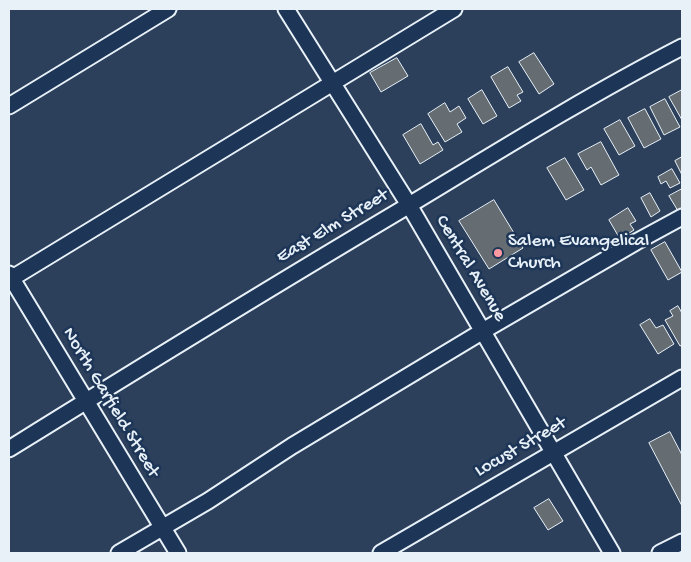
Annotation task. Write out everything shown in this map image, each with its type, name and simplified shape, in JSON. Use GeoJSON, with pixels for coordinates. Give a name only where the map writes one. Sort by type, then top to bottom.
{"type":"FeatureCollection","features":[{"type":"Feature","properties":{"kind":"street"},"geometry":{"type":"LineString","coordinates":[[9,106],[168,9]]}},
{"type":"Feature","properties":{"kind":"street","name":"Central Avenue"},"geometry":{"type":"LineString","coordinates":[[286,9],[408,205],[612,553]]}},
{"type":"Feature","properties":{"kind":"street"},"geometry":{"type":"LineString","coordinates":[[10,277],[454,9]]}},
{"type":"Feature","properties":{"kind":"street","name":"East Elm Street"},"geometry":{"type":"LineString","coordinates":[[9,449],[567,109],[682,47]]}},
{"type":"Feature","properties":{"kind":"street"},"geometry":{"type":"LineString","coordinates":[[119,553],[208,501],[292,446],[682,217]]}},
{"type":"Feature","properties":{"kind":"street","name":"North Garfield Street"},"geometry":{"type":"LineString","coordinates":[[10,277],[178,553]]}},
{"type":"Feature","properties":{"kind":"street","name":"Locust Street"},"geometry":{"type":"LineString","coordinates":[[381,553],[682,378]]}},
{"type":"Feature","properties":{"kind":"street"},"geometry":{"type":"LineString","coordinates":[[660,553],[682,542]]}},
{"type":"Feature","properties":{"kind":"building"},"geometry":{"type":"Polygon","coordinates":[[[534,53],[554,84],[539,94],[519,62],[534,53]]]}},
{"type":"Feature","properties":{"kind":"building"},"geometry":{"type":"Polygon","coordinates":[[[397,58],[408,76],[381,92],[370,73],[397,58]]]}},
{"type":"Feature","properties":{"kind":"building"},"geometry":{"type":"Polygon","coordinates":[[[508,67],[523,92],[517,95],[521,101],[509,108],[491,77],[508,67]]]}},
{"type":"Feature","properties":{"kind":"building"},"geometry":{"type":"Polygon","coordinates":[[[482,90],[497,116],[483,124],[468,99],[482,90]]]}},
{"type":"Feature","properties":{"kind":"building"},"geometry":{"type":"Polygon","coordinates":[[[682,90],[682,120],[669,97],[682,90]]]}},
{"type":"Feature","properties":{"kind":"building"},"geometry":{"type":"Polygon","coordinates":[[[665,99],[680,127],[664,135],[650,107],[665,99]]]}},
{"type":"Feature","properties":{"kind":"building"},"geometry":{"type":"Polygon","coordinates":[[[445,103],[450,112],[459,106],[466,118],[457,124],[462,132],[445,142],[428,114],[445,103]]]}},
{"type":"Feature","properties":{"kind":"building"},"geometry":{"type":"Polygon","coordinates":[[[645,109],[661,139],[644,148],[628,118],[645,109]]]}},
{"type":"Feature","properties":{"kind":"building"},"geometry":{"type":"Polygon","coordinates":[[[620,120],[635,146],[619,155],[604,129],[620,120]]]}},
{"type":"Feature","properties":{"kind":"building"},"geometry":{"type":"Polygon","coordinates":[[[421,124],[433,145],[438,142],[443,150],[420,164],[403,135],[421,124]]]}},
{"type":"Feature","properties":{"kind":"building"},"geometry":{"type":"Polygon","coordinates":[[[601,142],[619,175],[601,185],[591,167],[587,170],[578,154],[601,142]]]}},
{"type":"Feature","properties":{"kind":"building"},"geometry":{"type":"Polygon","coordinates":[[[682,157],[682,175],[675,161],[682,157]]]}},
{"type":"Feature","properties":{"kind":"building"},"geometry":{"type":"Polygon","coordinates":[[[565,158],[584,190],[566,200],[547,168],[565,158]]]}},
{"type":"Feature","properties":{"kind":"building"},"geometry":{"type":"Polygon","coordinates":[[[672,169],[680,183],[670,188],[666,181],[661,184],[658,177],[672,169]]]}},
{"type":"Feature","properties":{"kind":"building"},"geometry":{"type":"Polygon","coordinates":[[[682,189],[682,208],[678,211],[669,196],[682,189]]]}},
{"type":"Feature","properties":{"kind":"building"},"geometry":{"type":"Polygon","coordinates":[[[650,193],[660,211],[651,217],[641,198],[650,193]]]}},
{"type":"Feature","properties":{"kind":"building"},"geometry":{"type":"Polygon","coordinates":[[[494,200],[523,248],[489,269],[459,221],[494,200]]]}},
{"type":"Feature","properties":{"kind":"building"},"geometry":{"type":"Polygon","coordinates":[[[628,208],[636,221],[630,224],[634,230],[620,239],[609,220],[628,208]]]}},
{"type":"Feature","properties":{"kind":"building"},"geometry":{"type":"Polygon","coordinates":[[[665,242],[682,272],[668,280],[651,250],[665,242]]]}},
{"type":"Feature","properties":{"kind":"building"},"geometry":{"type":"Polygon","coordinates":[[[678,306],[682,313],[682,345],[680,346],[665,320],[673,316],[670,311],[678,306]]]}},
{"type":"Feature","properties":{"kind":"building"},"geometry":{"type":"Polygon","coordinates":[[[650,319],[656,328],[663,325],[674,344],[658,354],[640,325],[650,319]]]}},
{"type":"Feature","properties":{"kind":"building"},"geometry":{"type":"Polygon","coordinates":[[[670,432],[682,455],[682,506],[649,443],[670,432]]]}},
{"type":"Feature","properties":{"kind":"building"},"geometry":{"type":"Polygon","coordinates":[[[549,499],[563,521],[548,530],[534,508],[549,499]]]}},
{"type":"Feature","properties":{"kind":"place","name":"Salem Evangelical Church"},"geometry":{"type":"Point","coordinates":[498,253]}}]}
